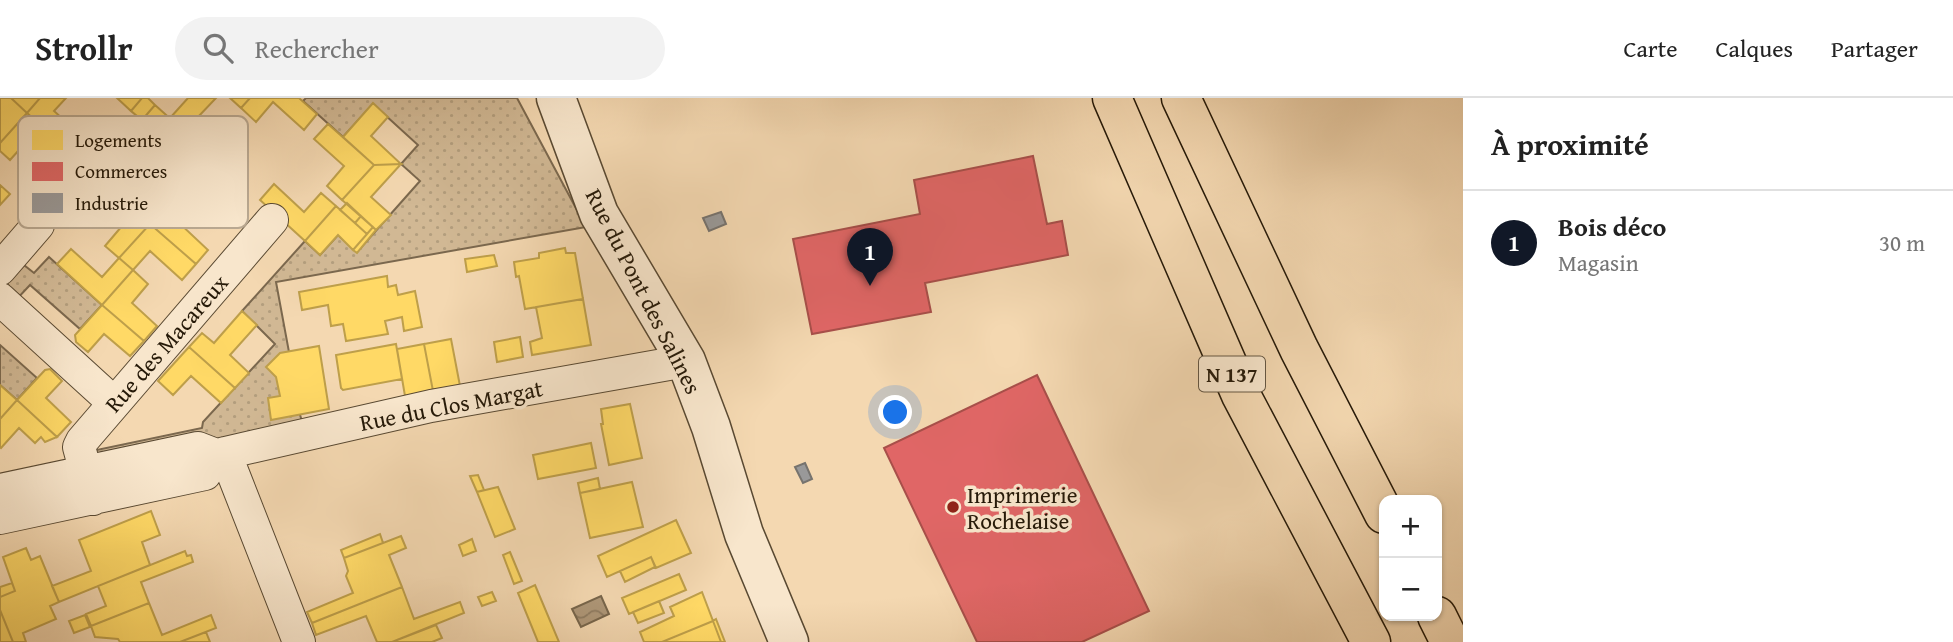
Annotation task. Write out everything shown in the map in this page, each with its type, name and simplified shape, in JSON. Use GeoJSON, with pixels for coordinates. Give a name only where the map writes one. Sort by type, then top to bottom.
{"type":"FeatureCollection","features":[{"type":"Feature","properties":{"kind":"highway","name":"N 137"},"geometry":{"type":"LineString","coordinates":[[1112,98],[1241,395],[1371,642]]}},
{"type":"Feature","properties":{"kind":"highway","name":"N 137"},"geometry":{"type":"LineString","coordinates":[[1181,98],[1299,349],[1379,504]]}},
{"type":"Feature","properties":{"kind":"highway"},"geometry":{"type":"LineString","coordinates":[[1440,621],[1450,642]]}},
{"type":"Feature","properties":{"kind":"street","name":"Rue du Pont des Salines"},"geometry":{"type":"LineString","coordinates":[[556,98],[599,214],[686,361],[711,427],[744,534],[789,642]]}},
{"type":"Feature","properties":{"kind":"street","name":"Rue des Macareux"},"geometry":{"type":"LineString","coordinates":[[89,486],[79,447],[82,440],[272,220]]}},
{"type":"Feature","properties":{"kind":"street"},"geometry":{"type":"LineString","coordinates":[[0,269],[35,228]]}},
{"type":"Feature","properties":{"kind":"street"},"geometry":{"type":"LineString","coordinates":[[0,299],[114,403]]}},
{"type":"Feature","properties":{"kind":"street","name":"Rue du Clos Margat"},"geometry":{"type":"LineString","coordinates":[[0,518],[198,448],[221,454],[431,406],[686,361]]}},
{"type":"Feature","properties":{"kind":"street"},"geometry":{"type":"LineString","coordinates":[[221,454],[299,642]]}},
{"type":"Feature","properties":{"kind":"street","name":"Rue du Clos Margat"},"geometry":{"type":"LineString","coordinates":[[0,490],[89,486]]}},
{"type":"Feature","properties":{"kind":"shaded area"},"geometry":{"type":"Polygon","coordinates":[[[306,98],[517,98],[586,227],[276,282],[289,352],[282,354],[306,435],[85,473],[82,441],[97,450],[202,428],[203,422],[275,344],[242,311],[305,241],[320,255],[338,235],[357,252],[420,181],[401,164],[418,145],[373,104],[343,137],[303,101],[306,98]]]}},
{"type":"Feature","properties":{"kind":"shaded area"},"geometry":{"type":"Polygon","coordinates":[[[49,257],[102,305],[80,329],[30,285],[15,301],[8,284],[8,276],[20,262],[34,273],[49,257]]]}},
{"type":"Feature","properties":{"kind":"shaded area"},"geometry":{"type":"Polygon","coordinates":[[[0,345],[37,378],[17,400],[0,385],[0,345]]]}},
{"type":"Feature","properties":{"kind":"water"},"geometry":{"type":"Polygon","coordinates":[[[601,596],[609,614],[581,627],[572,609],[601,596]]]}},
{"type":"Feature","properties":{"kind":"building: Logements"},"geometry":{"type":"Polygon","coordinates":[[[0,98],[11,98],[27,113],[18,116],[18,123],[0,143],[0,98]]]}},
{"type":"Feature","properties":{"kind":"building: Logements"},"geometry":{"type":"Polygon","coordinates":[[[11,98],[40,98],[27,113],[11,98]]]}},
{"type":"Feature","properties":{"kind":"building: Logements"},"geometry":{"type":"Polygon","coordinates":[[[40,98],[66,98],[54,111],[60,116],[30,116],[27,113],[40,98]]]}},
{"type":"Feature","properties":{"kind":"building: Logements"},"geometry":{"type":"Polygon","coordinates":[[[117,98],[142,98],[131,111],[117,98]]]}},
{"type":"Feature","properties":{"kind":"building: Logements"},"geometry":{"type":"Polygon","coordinates":[[[142,98],[148,98],[155,105],[145,116],[137,116],[131,111],[142,98]]]}},
{"type":"Feature","properties":{"kind":"building: Logements"},"geometry":{"type":"Polygon","coordinates":[[[188,98],[216,98],[199,116],[172,116],[188,98]]]}},
{"type":"Feature","properties":{"kind":"building: Logements"},"geometry":{"type":"Polygon","coordinates":[[[230,98],[250,98],[241,108],[230,98]]]}},
{"type":"Feature","properties":{"kind":"building: Logements"},"geometry":{"type":"Polygon","coordinates":[[[250,98],[299,98],[317,114],[304,130],[273,102],[256,122],[241,108],[250,98]]]}},
{"type":"Feature","properties":{"kind":"building: Logements"},"geometry":{"type":"Polygon","coordinates":[[[373,103],[388,117],[371,136],[401,164],[374,165],[343,137],[373,103]]]}},
{"type":"Feature","properties":{"kind":"building: Logements"},"geometry":{"type":"Polygon","coordinates":[[[155,105],[167,116],[145,116],[155,105]]]}},
{"type":"Feature","properties":{"kind":"building: Logements"},"geometry":{"type":"Polygon","coordinates":[[[18,123],[18,151],[10,160],[0,151],[0,143],[18,123]]]}},
{"type":"Feature","properties":{"kind":"building: Logements"},"geometry":{"type":"Polygon","coordinates":[[[328,124],[374,165],[342,200],[327,186],[344,166],[314,139],[328,124]]]}},
{"type":"Feature","properties":{"kind":"building: Logements"},"geometry":{"type":"Polygon","coordinates":[[[401,164],[371,197],[391,215],[376,230],[342,200],[374,165],[401,164]]]}},
{"type":"Feature","properties":{"kind":"building: Logements"},"geometry":{"type":"Polygon","coordinates":[[[274,184],[304,212],[321,193],[336,206],[305,241],[260,200],[274,184]]]}},
{"type":"Feature","properties":{"kind":"building: Logements"},"geometry":{"type":"Polygon","coordinates":[[[0,185],[10,194],[0,205],[0,185]]]}},
{"type":"Feature","properties":{"kind":"building: Logements"},"geometry":{"type":"Polygon","coordinates":[[[347,203],[361,216],[355,223],[340,210],[347,203]]]}},
{"type":"Feature","properties":{"kind":"building: Logements"},"geometry":{"type":"Polygon","coordinates":[[[336,206],[367,234],[353,250],[338,235],[320,255],[305,241],[336,206]]]}},
{"type":"Feature","properties":{"kind":"building: Logements"},"geometry":{"type":"Polygon","coordinates":[[[361,216],[373,227],[367,234],[355,223],[361,216]]]}},
{"type":"Feature","properties":{"kind":"building: Logements"},"geometry":{"type":"Polygon","coordinates":[[[373,227],[376,230],[357,253],[353,250],[373,227]]]}},
{"type":"Feature","properties":{"kind":"building: Logements"},"geometry":{"type":"Polygon","coordinates":[[[120,228],[146,228],[119,258],[105,246],[120,228]]]}},
{"type":"Feature","properties":{"kind":"building: Logements"},"geometry":{"type":"Polygon","coordinates":[[[146,228],[155,228],[196,264],[182,280],[150,251],[133,270],[119,258],[146,228]]]}},
{"type":"Feature","properties":{"kind":"building: Logements"},"geometry":{"type":"Polygon","coordinates":[[[155,228],[184,228],[208,250],[196,264],[155,228]]]}},
{"type":"Feature","properties":{"kind":"building: Logements"},"geometry":{"type":"Polygon","coordinates":[[[565,248],[566,253],[575,253],[583,299],[525,309],[514,262],[539,258],[539,253],[565,248]]]}},
{"type":"Feature","properties":{"kind":"building: Logements"},"geometry":{"type":"Polygon","coordinates":[[[71,249],[102,277],[119,258],[133,270],[102,305],[57,264],[71,249]]]}},
{"type":"Feature","properties":{"kind":"building: Logements"},"geometry":{"type":"Polygon","coordinates":[[[494,255],[497,266],[467,272],[465,259],[494,255]]]}},
{"type":"Feature","properties":{"kind":"building: Logements"},"geometry":{"type":"Polygon","coordinates":[[[133,270],[148,284],[132,303],[157,326],[144,341],[102,305],[133,270]]]}},
{"type":"Feature","properties":{"kind":"building: Logements"},"geometry":{"type":"Polygon","coordinates":[[[387,276],[388,287],[396,285],[398,295],[415,291],[422,327],[404,331],[402,317],[385,321],[388,334],[346,341],[343,324],[331,326],[328,305],[302,310],[299,292],[387,276]]]}},
{"type":"Feature","properties":{"kind":"building: Logements"},"geometry":{"type":"Polygon","coordinates":[[[583,299],[591,345],[532,355],[530,342],[542,338],[536,307],[583,299]]]}},
{"type":"Feature","properties":{"kind":"building: Logements"},"geometry":{"type":"Polygon","coordinates":[[[102,305],[144,341],[130,356],[104,334],[88,352],[76,342],[75,335],[102,305]]]}},
{"type":"Feature","properties":{"kind":"building: Logements"},"geometry":{"type":"Polygon","coordinates":[[[242,311],[257,325],[230,355],[249,373],[235,388],[189,347],[202,333],[214,343],[242,311]]]}},
{"type":"Feature","properties":{"kind":"building: Logements"},"geometry":{"type":"Polygon","coordinates":[[[520,337],[523,357],[497,362],[494,342],[520,337]]]}},
{"type":"Feature","properties":{"kind":"building: Logements"},"geometry":{"type":"Polygon","coordinates":[[[451,339],[460,386],[433,391],[424,344],[451,339]]]}},
{"type":"Feature","properties":{"kind":"building: Logements"},"geometry":{"type":"Polygon","coordinates":[[[396,344],[402,379],[343,390],[341,388],[336,355],[396,344]]]}},
{"type":"Feature","properties":{"kind":"building: Logements"},"geometry":{"type":"Polygon","coordinates":[[[424,344],[433,391],[405,396],[397,349],[424,344]]]}},
{"type":"Feature","properties":{"kind":"building: Logements"},"geometry":{"type":"Polygon","coordinates":[[[319,346],[329,409],[271,420],[268,398],[280,396],[276,377],[266,367],[280,353],[319,346]]]}},
{"type":"Feature","properties":{"kind":"building: Logements"},"geometry":{"type":"Polygon","coordinates":[[[189,347],[235,388],[221,403],[191,376],[173,395],[158,381],[189,347]]]}},
{"type":"Feature","properties":{"kind":"building: Logements"},"geometry":{"type":"Polygon","coordinates":[[[50,369],[62,381],[46,398],[71,422],[57,437],[17,400],[45,370],[50,369]]]}},
{"type":"Feature","properties":{"kind":"building: Logements"},"geometry":{"type":"Polygon","coordinates":[[[0,385],[17,400],[0,419],[0,385]]]}},
{"type":"Feature","properties":{"kind":"building: Logements"},"geometry":{"type":"Polygon","coordinates":[[[17,400],[57,437],[45,442],[41,437],[35,443],[19,428],[1,448],[0,419],[17,400]]]}},
{"type":"Feature","properties":{"kind":"building: Logements"},"geometry":{"type":"Polygon","coordinates":[[[630,404],[642,458],[609,465],[601,424],[601,409],[630,404]]]}},
{"type":"Feature","properties":{"kind":"building: Logements"},"geometry":{"type":"Polygon","coordinates":[[[591,443],[596,468],[538,479],[533,455],[591,443]]]}},
{"type":"Feature","properties":{"kind":"building: Logements"},"geometry":{"type":"Polygon","coordinates":[[[478,475],[484,490],[477,492],[470,476],[478,475]]]}},
{"type":"Feature","properties":{"kind":"building: Logements"},"geometry":{"type":"Polygon","coordinates":[[[598,478],[600,489],[580,493],[578,483],[598,478]]]}},
{"type":"Feature","properties":{"kind":"building: Logements"},"geometry":{"type":"Polygon","coordinates":[[[632,482],[643,527],[590,538],[580,493],[632,482]]]}},
{"type":"Feature","properties":{"kind":"building: Logements"},"geometry":{"type":"Polygon","coordinates":[[[498,487],[515,529],[495,537],[477,492],[498,487]]]}},
{"type":"Feature","properties":{"kind":"building: Logements"},"geometry":{"type":"Polygon","coordinates":[[[151,511],[160,535],[142,542],[150,565],[59,602],[52,586],[91,571],[79,540],[151,511]]]}},
{"type":"Feature","properties":{"kind":"building: Logements"},"geometry":{"type":"Polygon","coordinates":[[[676,520],[691,553],[656,568],[651,557],[607,577],[598,556],[676,520]]]}},
{"type":"Feature","properties":{"kind":"building: Logements"},"geometry":{"type":"Polygon","coordinates":[[[380,534],[383,543],[344,558],[341,550],[380,534]]]}},
{"type":"Feature","properties":{"kind":"building: Logements"},"geometry":{"type":"Polygon","coordinates":[[[401,536],[406,548],[389,555],[402,587],[312,623],[307,612],[353,593],[346,576],[348,571],[344,558],[401,536]]]}},
{"type":"Feature","properties":{"kind":"building: Logements"},"geometry":{"type":"Polygon","coordinates":[[[472,539],[476,551],[463,556],[459,545],[472,539]]]}},
{"type":"Feature","properties":{"kind":"building: Logements"},"geometry":{"type":"Polygon","coordinates":[[[26,548],[31,560],[40,556],[59,602],[50,606],[56,619],[23,633],[26,642],[13,642],[0,610],[0,597],[15,591],[3,557],[26,548]]]}},
{"type":"Feature","properties":{"kind":"building: Logements"},"geometry":{"type":"Polygon","coordinates":[[[185,551],[187,556],[191,555],[193,562],[141,582],[149,603],[91,626],[86,614],[106,606],[98,586],[185,551]]]}},
{"type":"Feature","properties":{"kind":"building: Logements"},"geometry":{"type":"Polygon","coordinates":[[[510,552],[522,581],[514,584],[503,555],[510,552]]]}},
{"type":"Feature","properties":{"kind":"building: Logements"},"geometry":{"type":"Polygon","coordinates":[[[651,557],[655,567],[625,582],[620,571],[651,557]]]}},
{"type":"Feature","properties":{"kind":"building: Logements"},"geometry":{"type":"Polygon","coordinates":[[[679,574],[686,590],[629,614],[622,598],[679,574]]]}},
{"type":"Feature","properties":{"kind":"building: Logements"},"geometry":{"type":"Polygon","coordinates":[[[12,583],[15,591],[0,597],[0,587],[12,583]]]}},
{"type":"Feature","properties":{"kind":"building: Logements"},"geometry":{"type":"Polygon","coordinates":[[[535,585],[559,642],[538,642],[518,593],[535,585]]]}},
{"type":"Feature","properties":{"kind":"building: Logements"},"geometry":{"type":"Polygon","coordinates":[[[402,587],[414,619],[460,602],[464,613],[392,642],[377,642],[366,616],[316,635],[312,623],[402,587]]]}},
{"type":"Feature","properties":{"kind":"building: Logements"},"geometry":{"type":"Polygon","coordinates":[[[492,592],[496,601],[482,606],[478,597],[492,592]]]}},
{"type":"Feature","properties":{"kind":"building: Logements"},"geometry":{"type":"Polygon","coordinates":[[[702,592],[713,621],[662,642],[644,642],[640,632],[674,616],[670,607],[702,592]]]}},
{"type":"Feature","properties":{"kind":"building: Logements"},"geometry":{"type":"Polygon","coordinates":[[[659,601],[664,613],[638,623],[633,612],[659,601]]]}},
{"type":"Feature","properties":{"kind":"building: Logements"},"geometry":{"type":"Polygon","coordinates":[[[149,603],[162,635],[211,615],[216,628],[180,642],[120,642],[118,639],[95,637],[91,626],[149,603]]]}},
{"type":"Feature","properties":{"kind":"building: Logements"},"geometry":{"type":"Polygon","coordinates":[[[0,610],[13,642],[0,642],[0,610]]]}},
{"type":"Feature","properties":{"kind":"building: Logements"},"geometry":{"type":"Polygon","coordinates":[[[85,615],[90,627],[74,633],[69,621],[85,615]]]}},
{"type":"Feature","properties":{"kind":"building: Logements"},"geometry":{"type":"Polygon","coordinates":[[[716,619],[725,642],[721,642],[713,621],[716,619]]]}},
{"type":"Feature","properties":{"kind":"building: Logements"},"geometry":{"type":"Polygon","coordinates":[[[713,621],[721,642],[662,642],[713,621]]]}},
{"type":"Feature","properties":{"kind":"building: Logements"},"geometry":{"type":"Polygon","coordinates":[[[436,625],[442,638],[432,642],[392,642],[436,625]]]}},
{"type":"Feature","properties":{"kind":"building: Logements"},"geometry":{"type":"Polygon","coordinates":[[[206,632],[210,642],[180,642],[206,632]]]}},
{"type":"Feature","properties":{"kind":"building: Commerces"},"geometry":{"type":"Polygon","coordinates":[[[1033,156],[1047,224],[1062,221],[1068,255],[925,283],[931,312],[812,334],[793,239],[920,214],[914,180],[1033,156]]]}},
{"type":"Feature","properties":{"kind":"building: Commerces"},"geometry":{"type":"Polygon","coordinates":[[[1037,375],[1149,611],[1082,642],[977,642],[884,448],[1037,375]]]}},
{"type":"Feature","properties":{"kind":"building: Industrie"},"geometry":{"type":"Polygon","coordinates":[[[721,212],[726,224],[709,231],[703,218],[721,212]]]}},
{"type":"Feature","properties":{"kind":"building: Industrie"},"geometry":{"type":"Polygon","coordinates":[[[805,463],[812,479],[803,483],[795,467],[805,463]]]}},
{"type":"Feature","properties":{"kind":"place","name":"Bois déco"},"geometry":{"type":"Point","coordinates":[870,286]}},
{"type":"Feature","properties":{"kind":"place","name":"Imprimerie Rochelaise"},"geometry":{"type":"Point","coordinates":[953,507]}}]}
